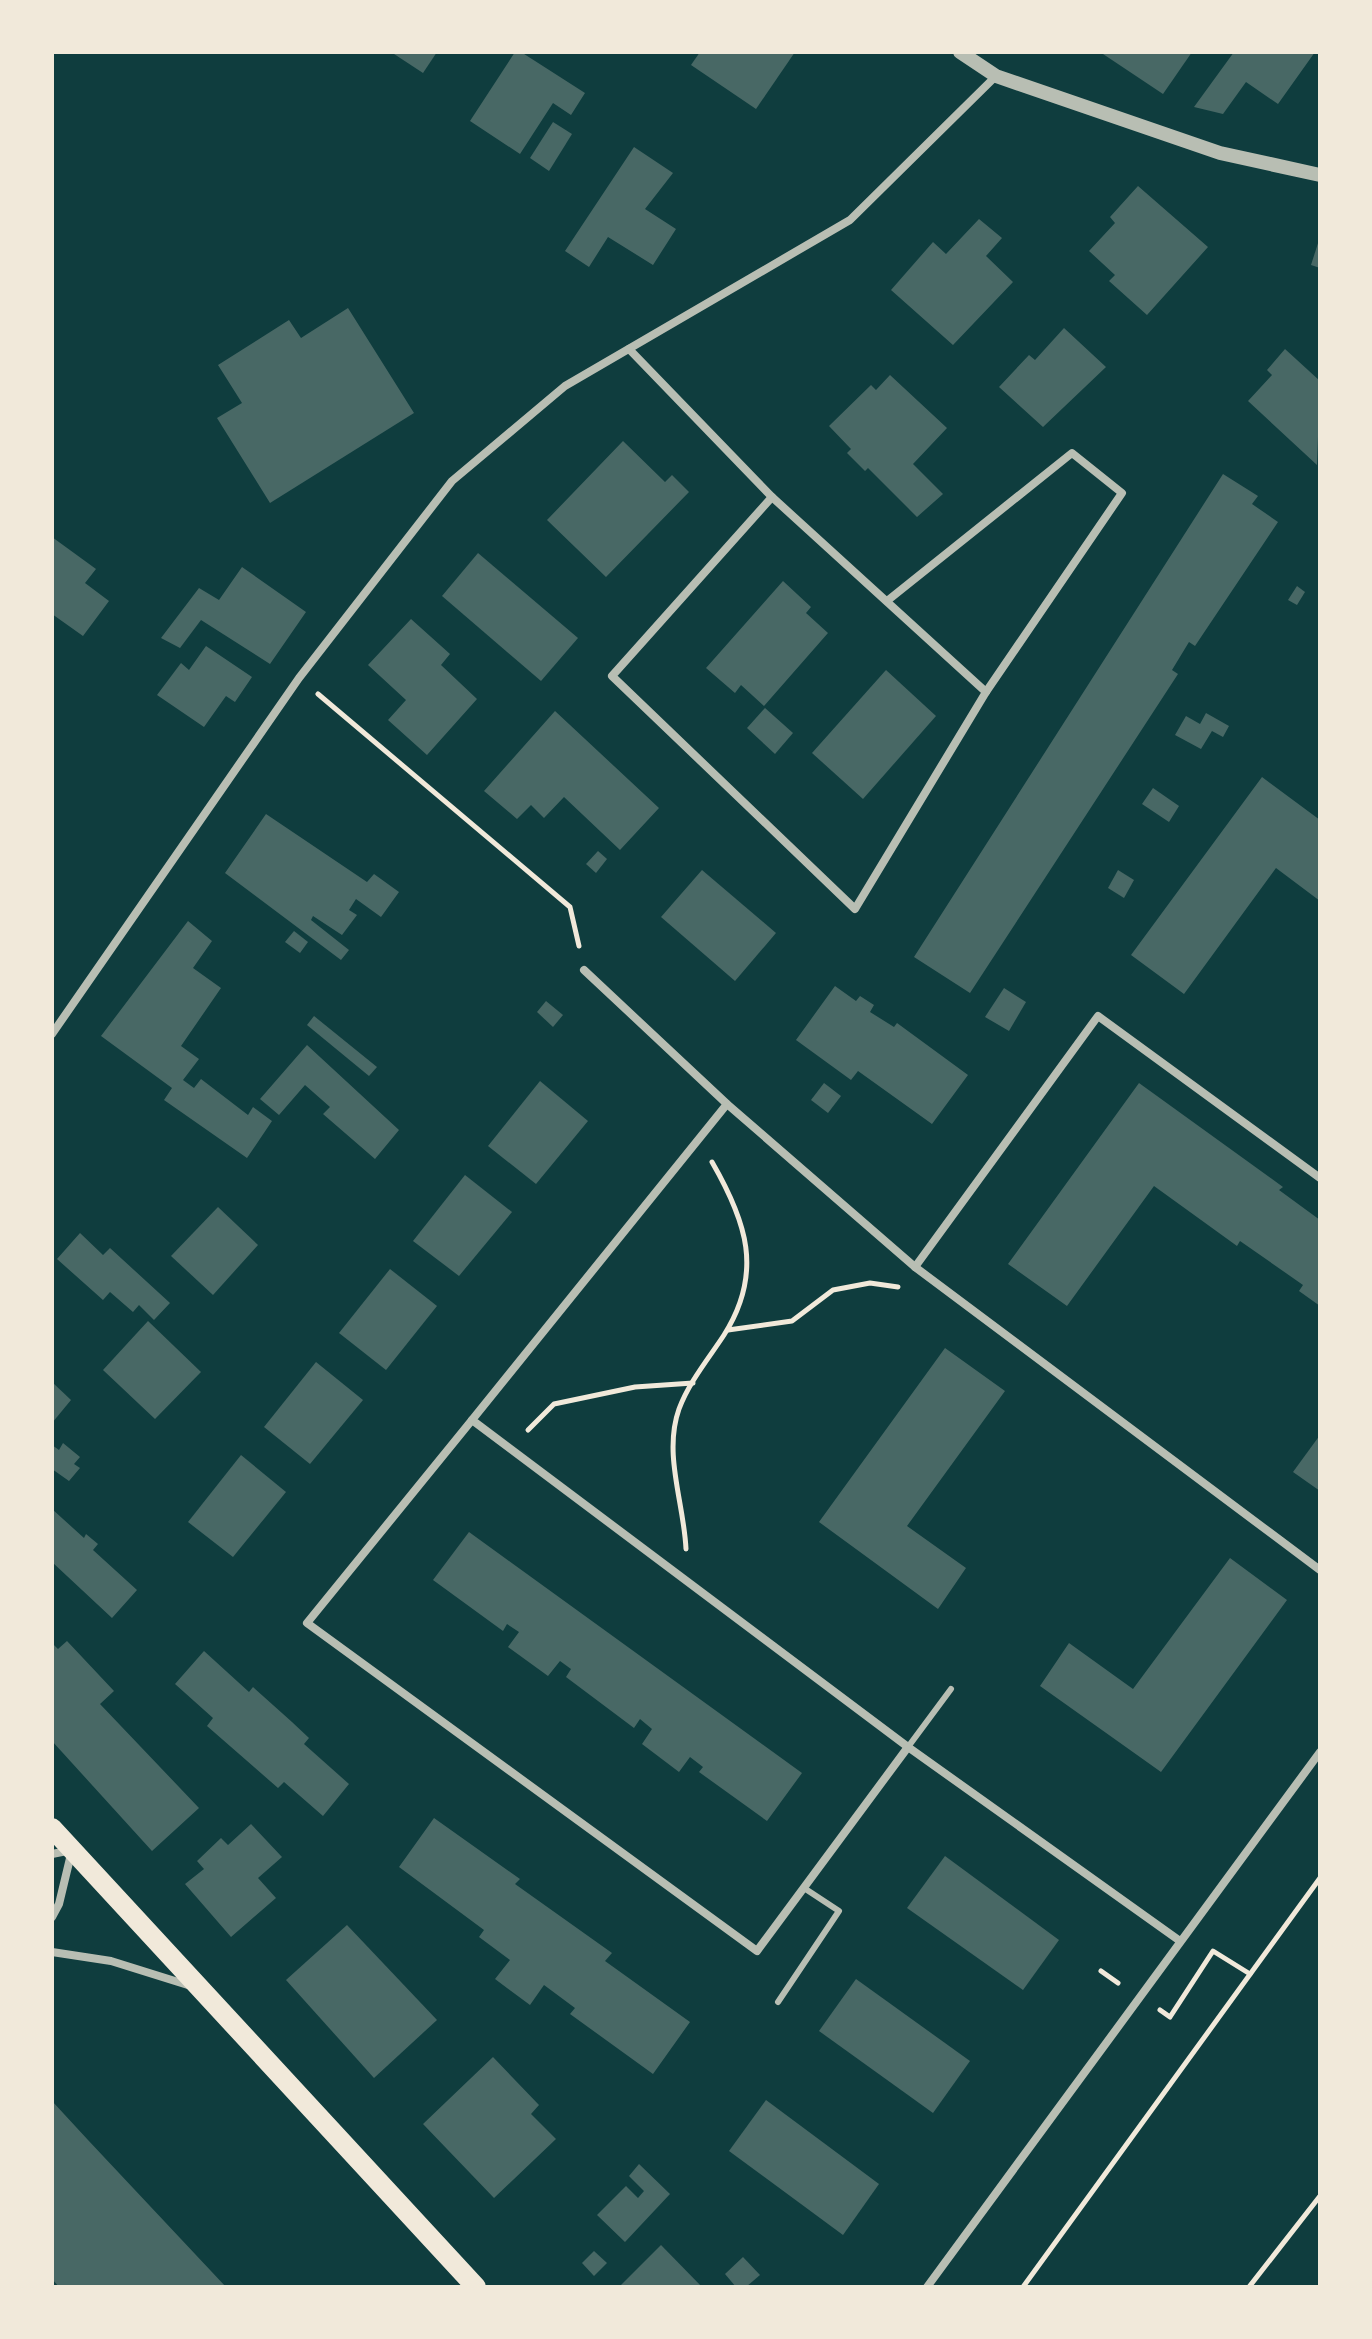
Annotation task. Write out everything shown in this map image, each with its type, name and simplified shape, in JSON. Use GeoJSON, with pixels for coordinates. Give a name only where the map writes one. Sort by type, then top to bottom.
{"type":"FeatureCollection","features":[{"type":"Feature","properties":{"kind":"main road"},"geometry":{"type":"LineString","coordinates":[[52,1828],[62,1852],[204,1991],[476,2287]]}},
{"type":"Feature","properties":{"kind":"street"},"geometry":{"type":"LineString","coordinates":[[960,52],[996,76],[1220,153],[1320,175]]}},
{"type":"Feature","properties":{"kind":"street"},"geometry":{"type":"LineString","coordinates":[[52,1034],[299,678],[452,481],[565,386],[850,220],[996,76]]}},
{"type":"Feature","properties":{"kind":"street"},"geometry":{"type":"LineString","coordinates":[[629,349],[772,497],[986,692]]}},
{"type":"Feature","properties":{"kind":"street"},"geometry":{"type":"LineString","coordinates":[[772,497],[612,676],[855,909],[986,692],[1122,493],[1072,453],[887,601]]}},
{"type":"Feature","properties":{"kind":"street"},"geometry":{"type":"LineString","coordinates":[[584,970],[727,1104],[915,1267],[1320,1570]]}},
{"type":"Feature","properties":{"kind":"street"},"geometry":{"type":"LineString","coordinates":[[915,1267],[1098,1016],[1320,1178]]}},
{"type":"Feature","properties":{"kind":"street"},"geometry":{"type":"LineString","coordinates":[[727,1104],[307,1623],[757,1951],[908,1747]]}},
{"type":"Feature","properties":{"kind":"street"},"geometry":{"type":"LineString","coordinates":[[472,1420],[908,1747],[1180,1941]]}},
{"type":"Feature","properties":{"kind":"street"},"geometry":{"type":"LineString","coordinates":[[927,2287],[1320,1752]]}},
{"type":"Feature","properties":{"kind":"street"},"geometry":{"type":"LineString","coordinates":[[52,1917],[59,1904],[62,1852]]}},
{"type":"Feature","properties":{"kind":"street"},"geometry":{"type":"LineString","coordinates":[[52,1952],[111,1961],[204,1991]]}},
{"type":"Feature","properties":{"kind":"lane"},"geometry":{"type":"LineString","coordinates":[[908,1747],[951,1689]]}},
{"type":"Feature","properties":{"kind":"lane"},"geometry":{"type":"LineString","coordinates":[[778,2002],[839,1911],[804,1888]]}},
{"type":"Feature","properties":{"kind":"path"},"geometry":{"type":"LineString","coordinates":[[299,678],[570,907],[584,970]]}},
{"type":"Feature","properties":{"kind":"path"},"geometry":{"type":"LineString","coordinates":[[688,1582],[685,1535],[673,1459],[679,1410],[728,1330],[747,1280],[746,1233],[728,1189],[709,1156],[696,1143]]}},
{"type":"Feature","properties":{"kind":"path"},"geometry":{"type":"LineString","coordinates":[[728,1330],[792,1321],[833,1290],[870,1283],[907,1288],[915,1267]]}},
{"type":"Feature","properties":{"kind":"path"},"geometry":{"type":"LineString","coordinates":[[513,1450],[554,1404],[635,1387],[693,1383]]}},
{"type":"Feature","properties":{"kind":"path"},"geometry":{"type":"LineString","coordinates":[[1023,2287],[1320,1878]]}},
{"type":"Feature","properties":{"kind":"path"},"geometry":{"type":"LineString","coordinates":[[1249,2287],[1320,2196]]}},
{"type":"Feature","properties":{"kind":"building"},"geometry":{"type":"Polygon","coordinates":[[[391,52],[437,52],[423,73],[391,52]]]}},
{"type":"Feature","properties":{"kind":"building"},"geometry":{"type":"Polygon","coordinates":[[[515,52],[521,52],[585,93],[571,115],[553,103],[520,154],[470,121],[515,52]]]}},
{"type":"Feature","properties":{"kind":"building"},"geometry":{"type":"Polygon","coordinates":[[[700,52],[795,52],[756,109],[691,65],[700,52]]]}},
{"type":"Feature","properties":{"kind":"building"},"geometry":{"type":"Polygon","coordinates":[[[1100,52],[1192,52],[1163,94],[1100,52]]]}},
{"type":"Feature","properties":{"kind":"building"},"geometry":{"type":"Polygon","coordinates":[[[1234,52],[1315,52],[1278,104],[1246,82],[1223,114],[1194,107],[1234,52]]]}},
{"type":"Feature","properties":{"kind":"building"},"geometry":{"type":"Polygon","coordinates":[[[553,122],[572,134],[549,171],[530,158],[553,122]]]}},
{"type":"Feature","properties":{"kind":"building"},"geometry":{"type":"Polygon","coordinates":[[[634,147],[673,173],[645,209],[676,229],[653,265],[608,237],[589,267],[565,251],[634,147]]]}},
{"type":"Feature","properties":{"kind":"building"},"geometry":{"type":"Polygon","coordinates":[[[1138,186],[1208,247],[1147,315],[1109,281],[1115,275],[1089,251],[1115,223],[1110,217],[1138,186]]]}},
{"type":"Feature","properties":{"kind":"building"},"geometry":{"type":"Polygon","coordinates":[[[979,219],[1002,238],[986,256],[1013,282],[953,345],[891,290],[933,242],[946,254],[979,219]]]}},
{"type":"Feature","properties":{"kind":"building"},"geometry":{"type":"Polygon","coordinates":[[[1320,240],[1320,268],[1311,265],[1320,240]]]}},
{"type":"Feature","properties":{"kind":"building"},"geometry":{"type":"Polygon","coordinates":[[[348,308],[414,413],[270,503],[217,418],[242,403],[218,365],[289,320],[301,338],[348,308]]]}},
{"type":"Feature","properties":{"kind":"building"},"geometry":{"type":"Polygon","coordinates":[[[1064,328],[1106,367],[1043,427],[999,387],[1029,355],[1035,360],[1064,328]]]}},
{"type":"Feature","properties":{"kind":"building"},"geometry":{"type":"Polygon","coordinates":[[[1285,349],[1320,381],[1317,465],[1248,401],[1272,375],[1267,370],[1285,349]]]}},
{"type":"Feature","properties":{"kind":"building"},"geometry":{"type":"Polygon","coordinates":[[[890,375],[947,428],[913,464],[943,494],[917,517],[868,468],[865,471],[847,453],[851,449],[829,426],[871,385],[876,390],[890,375]]]}},
{"type":"Feature","properties":{"kind":"building"},"geometry":{"type":"Polygon","coordinates":[[[623,441],[665,482],[672,475],[689,492],[606,577],[547,520],[623,441]]]}},
{"type":"Feature","properties":{"kind":"building"},"geometry":{"type":"Polygon","coordinates":[[[1223,474],[1258,496],[1252,504],[1278,522],[1195,646],[1189,642],[1172,670],[1178,674],[970,993],[914,957],[1223,474]]]}},
{"type":"Feature","properties":{"kind":"building"},"geometry":{"type":"Polygon","coordinates":[[[52,537],[96,569],[85,583],[109,601],[83,636],[52,614],[52,537]]]}},
{"type":"Feature","properties":{"kind":"building"},"geometry":{"type":"Polygon","coordinates":[[[478,553],[578,638],[541,681],[442,596],[478,553]]]}},
{"type":"Feature","properties":{"kind":"building"},"geometry":{"type":"Polygon","coordinates":[[[242,567],[306,612],[270,664],[201,620],[180,648],[161,638],[199,588],[219,600],[242,567]]]}},
{"type":"Feature","properties":{"kind":"building"},"geometry":{"type":"Polygon","coordinates":[[[783,581],[811,607],[806,613],[828,633],[764,706],[741,685],[735,693],[706,668],[783,581]]]}},
{"type":"Feature","properties":{"kind":"building"},"geometry":{"type":"Polygon","coordinates":[[[1297,586],[1305,592],[1297,605],[1288,600],[1297,586]]]}},
{"type":"Feature","properties":{"kind":"building"},"geometry":{"type":"Polygon","coordinates":[[[411,619],[450,654],[441,665],[477,699],[427,755],[388,720],[406,700],[368,665],[411,619]]]}},
{"type":"Feature","properties":{"kind":"building"},"geometry":{"type":"Polygon","coordinates":[[[206,646],[252,677],[235,702],[226,696],[204,727],[157,695],[181,663],[189,670],[206,646]]]}},
{"type":"Feature","properties":{"kind":"building"},"geometry":{"type":"Polygon","coordinates":[[[886,670],[936,716],[863,799],[812,753],[886,670]]]}},
{"type":"Feature","properties":{"kind":"building"},"geometry":{"type":"Polygon","coordinates":[[[765,708],[793,733],[775,754],[747,728],[765,708]]]}},
{"type":"Feature","properties":{"kind":"building"},"geometry":{"type":"Polygon","coordinates":[[[555,711],[659,808],[620,850],[564,797],[544,818],[531,805],[517,819],[484,791],[555,711]]]}},
{"type":"Feature","properties":{"kind":"building"},"geometry":{"type":"Polygon","coordinates":[[[1206,713],[1229,726],[1223,737],[1212,731],[1201,749],[1175,735],[1186,716],[1200,724],[1206,713]]]}},
{"type":"Feature","properties":{"kind":"building"},"geometry":{"type":"Polygon","coordinates":[[[1262,777],[1320,820],[1320,901],[1276,868],[1184,994],[1131,955],[1262,777]]]}},
{"type":"Feature","properties":{"kind":"building"},"geometry":{"type":"Polygon","coordinates":[[[1153,788],[1179,806],[1169,822],[1142,804],[1153,788]]]}},
{"type":"Feature","properties":{"kind":"building"},"geometry":{"type":"Polygon","coordinates":[[[266,814],[367,882],[374,874],[399,892],[381,917],[356,899],[349,910],[357,915],[342,935],[313,916],[311,920],[349,950],[341,960],[225,873],[266,814]]]}},
{"type":"Feature","properties":{"kind":"building"},"geometry":{"type":"Polygon","coordinates":[[[598,851],[607,859],[596,873],[586,864],[598,851]]]}},
{"type":"Feature","properties":{"kind":"building"},"geometry":{"type":"Polygon","coordinates":[[[702,870],[776,933],[735,981],[661,917],[702,870]]]}},
{"type":"Feature","properties":{"kind":"building"},"geometry":{"type":"Polygon","coordinates":[[[1118,870],[1134,880],[1124,898],[1108,888],[1118,870]]]}},
{"type":"Feature","properties":{"kind":"building"},"geometry":{"type":"Polygon","coordinates":[[[188,921],[212,941],[193,968],[221,988],[181,1046],[199,1059],[183,1080],[194,1088],[201,1079],[248,1115],[253,1107],[272,1121],[247,1158],[164,1100],[172,1088],[101,1036],[188,921]]]}},
{"type":"Feature","properties":{"kind":"building"},"geometry":{"type":"Polygon","coordinates":[[[294,931],[308,942],[300,953],[285,942],[294,931]]]}},
{"type":"Feature","properties":{"kind":"building"},"geometry":{"type":"Polygon","coordinates":[[[835,986],[856,1001],[860,996],[874,1005],[870,1012],[894,1027],[897,1023],[968,1075],[932,1124],[858,1071],[851,1080],[796,1040],[835,986]]]}},
{"type":"Feature","properties":{"kind":"building"},"geometry":{"type":"Polygon","coordinates":[[[1004,988],[1026,1002],[1009,1031],[985,1017],[1004,988]]]}},
{"type":"Feature","properties":{"kind":"building"},"geometry":{"type":"Polygon","coordinates":[[[546,1001],[563,1015],[553,1027],[537,1012],[546,1001]]]}},
{"type":"Feature","properties":{"kind":"building"},"geometry":{"type":"Polygon","coordinates":[[[314,1016],[377,1067],[369,1076],[307,1025],[314,1016]]]}},
{"type":"Feature","properties":{"kind":"building"},"geometry":{"type":"Polygon","coordinates":[[[307,1045],[399,1130],[375,1159],[323,1114],[330,1107],[305,1085],[279,1115],[260,1099],[307,1045]]]}},
{"type":"Feature","properties":{"kind":"building"},"geometry":{"type":"Polygon","coordinates":[[[540,1081],[588,1121],[536,1184],[488,1146],[540,1081]]]}},
{"type":"Feature","properties":{"kind":"building"},"geometry":{"type":"Polygon","coordinates":[[[824,1083],[841,1096],[828,1113],[811,1100],[824,1083]]]}},
{"type":"Feature","properties":{"kind":"building"},"geometry":{"type":"Polygon","coordinates":[[[1139,1083],[1283,1187],[1279,1190],[1320,1220],[1320,1306],[1299,1291],[1303,1285],[1240,1241],[1237,1246],[1154,1186],[1067,1306],[1008,1264],[1139,1083]]]}},
{"type":"Feature","properties":{"kind":"building"},"geometry":{"type":"Polygon","coordinates":[[[465,1175],[512,1212],[459,1276],[413,1241],[465,1175]]]}},
{"type":"Feature","properties":{"kind":"building"},"geometry":{"type":"Polygon","coordinates":[[[218,1207],[258,1245],[213,1295],[171,1256],[218,1207]]]}},
{"type":"Feature","properties":{"kind":"building"},"geometry":{"type":"Polygon","coordinates":[[[80,1233],[103,1255],[110,1248],[170,1303],[154,1320],[139,1305],[133,1312],[110,1292],[103,1300],[57,1259],[80,1233]]]}},
{"type":"Feature","properties":{"kind":"building"},"geometry":{"type":"Polygon","coordinates":[[[390,1269],[437,1306],[386,1370],[339,1333],[390,1269]]]}},
{"type":"Feature","properties":{"kind":"building"},"geometry":{"type":"Polygon","coordinates":[[[148,1321],[201,1372],[155,1419],[103,1370],[148,1321]]]}},
{"type":"Feature","properties":{"kind":"building"},"geometry":{"type":"Polygon","coordinates":[[[945,1348],[1005,1391],[907,1526],[966,1568],[938,1609],[819,1522],[945,1348]]]}},
{"type":"Feature","properties":{"kind":"building"},"geometry":{"type":"Polygon","coordinates":[[[316,1362],[363,1400],[310,1464],[264,1427],[316,1362]]]}},
{"type":"Feature","properties":{"kind":"building"},"geometry":{"type":"Polygon","coordinates":[[[52,1382],[71,1400],[52,1423],[52,1382]]]}},
{"type":"Feature","properties":{"kind":"building"},"geometry":{"type":"Polygon","coordinates":[[[1320,1435],[1320,1491],[1293,1472],[1320,1435]]]}},
{"type":"Feature","properties":{"kind":"building"},"geometry":{"type":"Polygon","coordinates":[[[63,1443],[80,1457],[74,1464],[80,1468],[69,1481],[52,1469],[52,1445],[59,1450],[63,1443]]]}},
{"type":"Feature","properties":{"kind":"building"},"geometry":{"type":"Polygon","coordinates":[[[241,1455],[286,1492],[233,1557],[188,1522],[241,1455]]]}},
{"type":"Feature","properties":{"kind":"building"},"geometry":{"type":"Polygon","coordinates":[[[52,1509],[84,1538],[86,1534],[98,1544],[93,1550],[137,1590],[112,1618],[52,1562],[52,1509]]]}},
{"type":"Feature","properties":{"kind":"building"},"geometry":{"type":"Polygon","coordinates":[[[469,1532],[802,1773],[767,1821],[699,1772],[703,1767],[690,1757],[679,1772],[642,1744],[652,1729],[640,1719],[634,1728],[566,1677],[571,1669],[560,1661],[548,1676],[508,1647],[519,1632],[507,1624],[503,1631],[433,1580],[469,1532]]]}},
{"type":"Feature","properties":{"kind":"building"},"geometry":{"type":"Polygon","coordinates":[[[1230,1558],[1287,1600],[1161,1772],[1040,1686],[1069,1643],[1133,1689],[1230,1558]]]}},
{"type":"Feature","properties":{"kind":"building"},"geometry":{"type":"Polygon","coordinates":[[[67,1641],[114,1691],[100,1704],[199,1808],[152,1851],[52,1741],[52,1643],[58,1649],[67,1641]]]}},
{"type":"Feature","properties":{"kind":"building"},"geometry":{"type":"Polygon","coordinates":[[[204,1651],[249,1692],[253,1687],[292,1722],[309,1738],[304,1744],[349,1784],[323,1816],[284,1782],[278,1788],[207,1726],[213,1718],[175,1684],[204,1651]]]}},
{"type":"Feature","properties":{"kind":"building"},"geometry":{"type":"Polygon","coordinates":[[[434,1818],[520,1879],[515,1884],[612,1953],[605,1961],[690,2022],[653,2074],[570,2014],[575,2008],[544,1985],[530,2005],[495,1979],[510,1960],[479,1937],[484,1930],[399,1867],[434,1818]]]}},
{"type":"Feature","properties":{"kind":"building"},"geometry":{"type":"Polygon","coordinates":[[[251,1824],[282,1857],[258,1878],[276,1898],[231,1937],[185,1884],[204,1869],[197,1861],[221,1838],[228,1845],[251,1824]]]}},
{"type":"Feature","properties":{"kind":"building"},"geometry":{"type":"Polygon","coordinates":[[[945,1856],[1059,1940],[1023,1990],[907,1908],[945,1856]]]}},
{"type":"Feature","properties":{"kind":"building"},"geometry":{"type":"Polygon","coordinates":[[[347,1925],[437,2020],[374,2078],[286,1980],[347,1925]]]}},
{"type":"Feature","properties":{"kind":"building"},"geometry":{"type":"Polygon","coordinates":[[[856,1979],[970,2061],[933,2113],[819,2031],[856,1979]]]}},
{"type":"Feature","properties":{"kind":"building"},"geometry":{"type":"Polygon","coordinates":[[[493,2057],[539,2105],[531,2114],[556,2139],[494,2198],[423,2124],[493,2057]]]}},
{"type":"Feature","properties":{"kind":"building"},"geometry":{"type":"Polygon","coordinates":[[[766,2100],[879,2184],[843,2235],[729,2151],[766,2100]]]}},
{"type":"Feature","properties":{"kind":"building"},"geometry":{"type":"Polygon","coordinates":[[[52,2101],[226,2287],[59,2287],[52,2279],[52,2101]]]}},
{"type":"Feature","properties":{"kind":"building"},"geometry":{"type":"Polygon","coordinates":[[[639,2164],[670,2194],[625,2242],[597,2215],[626,2186],[638,2198],[644,2191],[629,2176],[639,2164]]]}},
{"type":"Feature","properties":{"kind":"building"},"geometry":{"type":"Polygon","coordinates":[[[661,2245],[702,2287],[619,2287],[661,2245]]]}},
{"type":"Feature","properties":{"kind":"building"},"geometry":{"type":"Polygon","coordinates":[[[594,2251],[607,2263],[594,2276],[582,2263],[594,2251]]]}},
{"type":"Feature","properties":{"kind":"building"},"geometry":{"type":"Polygon","coordinates":[[[743,2257],[760,2275],[746,2287],[736,2287],[725,2274],[743,2257]]]}}]}
